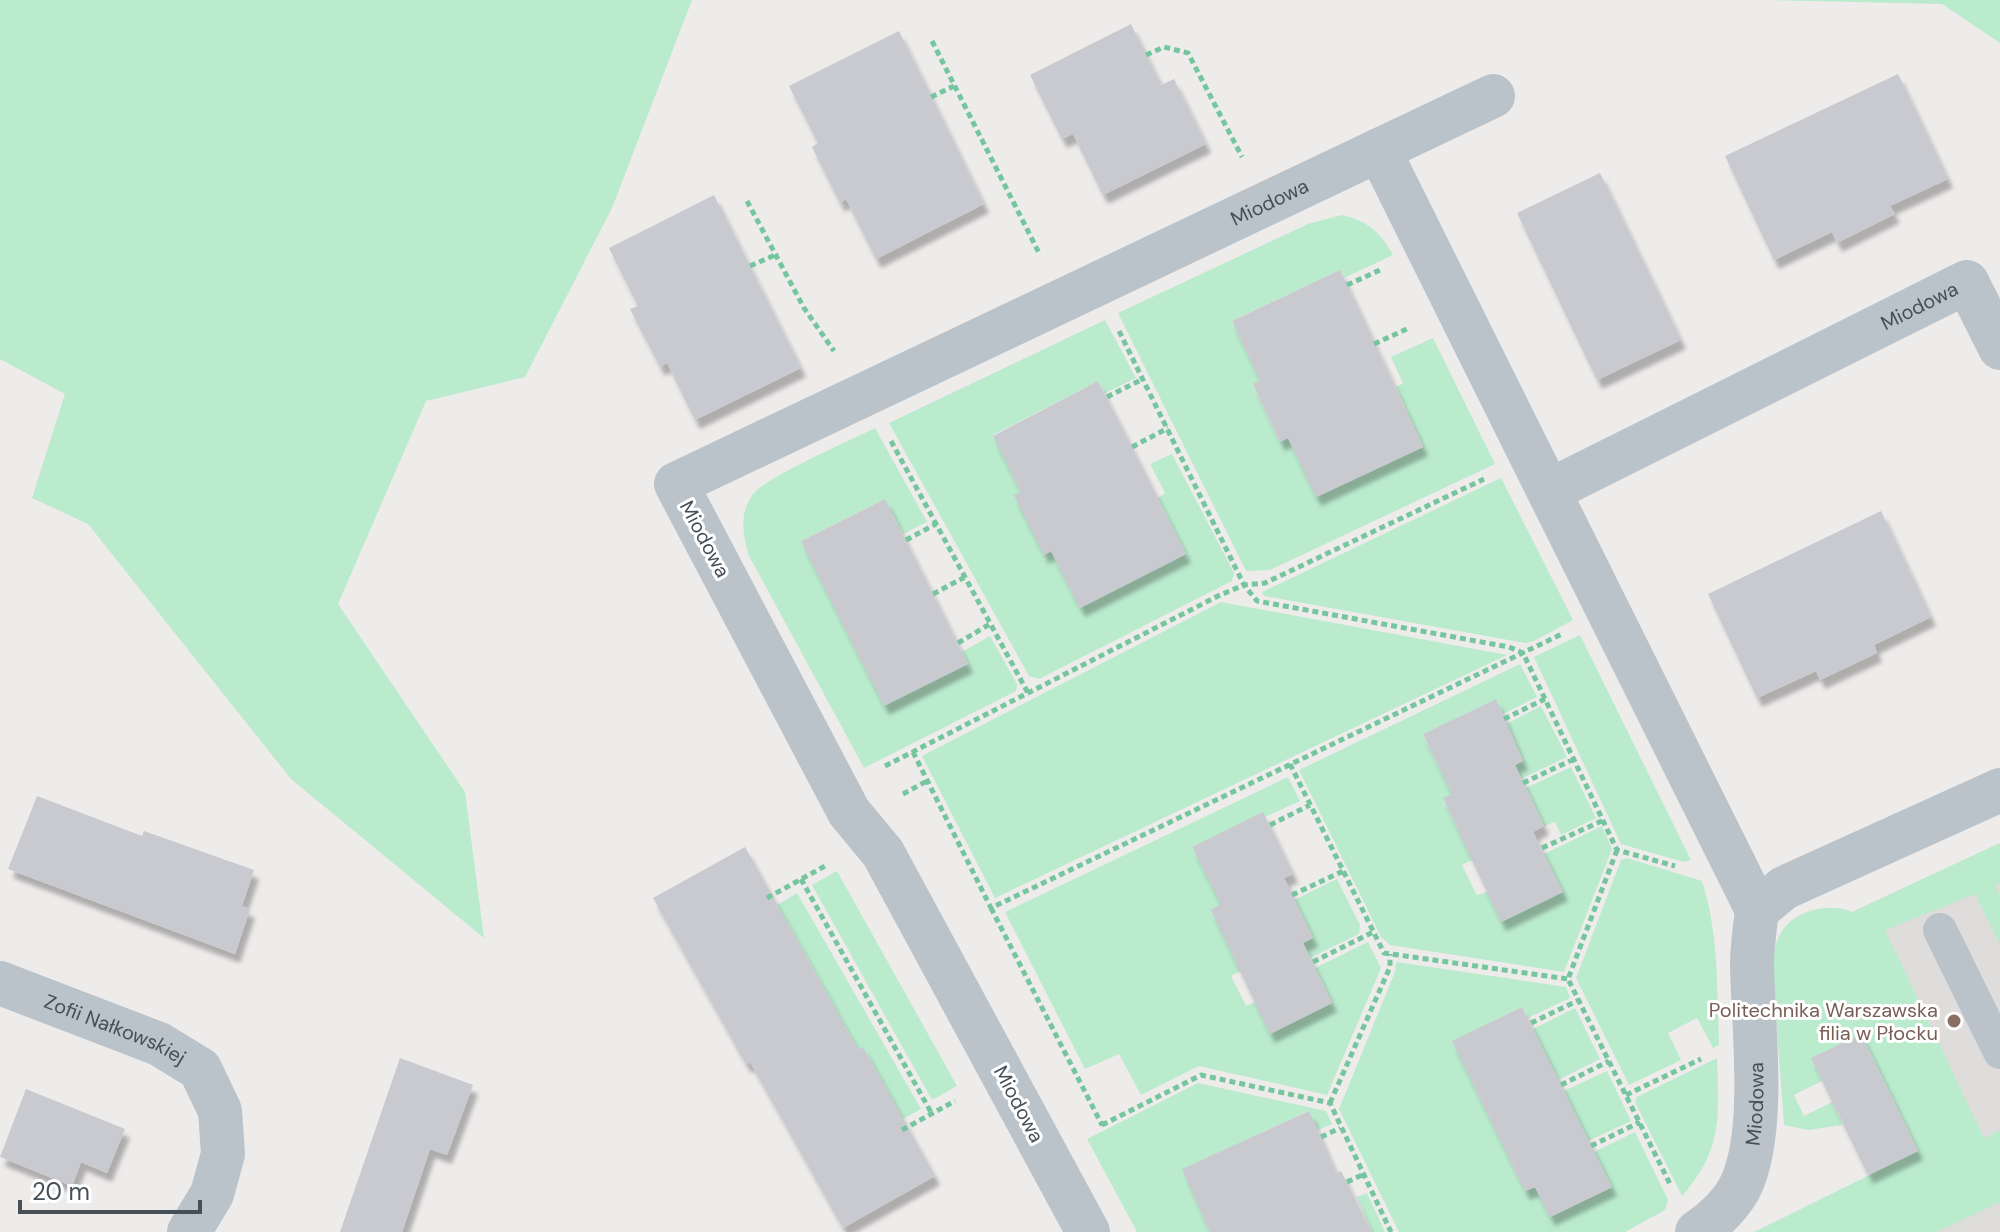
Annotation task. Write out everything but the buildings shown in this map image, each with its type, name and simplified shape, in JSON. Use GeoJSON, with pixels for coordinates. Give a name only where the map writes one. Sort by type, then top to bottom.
{"type":"FeatureCollection","features":[{"type":"Feature","properties":{"kind":"street","name":"Miodowa"},"geometry":{"type":"LineString","coordinates":[[1088,1232],[883,853],[849,812],[850,784],[676,484],[1493,96]]}},
{"type":"Feature","properties":{"kind":"street"},"geometry":{"type":"LineString","coordinates":[[1379,150],[1757,910],[1784,888],[2000,790]]}},
{"type":"Feature","properties":{"kind":"street","name":"Miodowa"},"geometry":{"type":"LineString","coordinates":[[1540,474],[1967,282],[2000,348]]}},
{"type":"Feature","properties":{"kind":"street","name":"Miodowa"},"geometry":{"type":"LineString","coordinates":[[1697,1232],[1714,1221],[1741,1184],[1752,1142],[1756,1086],[1752,960],[1757,910]]}},
{"type":"Feature","properties":{"kind":"street","name":"Zofii Nałkowskiej"},"geometry":{"type":"LineString","coordinates":[[0,983],[159,1044],[200,1069],[220,1111],[223,1154],[212,1194],[189,1232]]}},
{"type":"Feature","properties":{"kind":"lane"},"geometry":{"type":"LineString","coordinates":[[1940,930],[2000,1052]]}},
{"type":"Feature","properties":{"kind":"path"},"geometry":{"type":"LineString","coordinates":[[932,41],[1063,300]]}},
{"type":"Feature","properties":{"kind":"path"},"geometry":{"type":"LineString","coordinates":[[1146,55],[1164,47],[1188,53],[1265,204]]}},
{"type":"Feature","properties":{"kind":"path"},"geometry":{"type":"LineString","coordinates":[[931,97],[954,86]]}},
{"type":"Feature","properties":{"kind":"path"},"geometry":{"type":"LineString","coordinates":[[747,201],[804,308],[850,369],[863,395]]}},
{"type":"Feature","properties":{"kind":"path"},"geometry":{"type":"LineString","coordinates":[[750,266],[775,255]]}},
{"type":"Feature","properties":{"kind":"path"},"geometry":{"type":"LineString","coordinates":[[1347,285],[1389,266]]}},
{"type":"Feature","properties":{"kind":"path"},"geometry":{"type":"LineString","coordinates":[[1115,323],[1244,585],[1257,601],[1509,647],[1523,653],[1617,850],[1568,979],[1675,1193]]}},
{"type":"Feature","properties":{"kind":"path"},"geometry":{"type":"LineString","coordinates":[[1374,344],[1417,324]]}},
{"type":"Feature","properties":{"kind":"path"},"geometry":{"type":"LineString","coordinates":[[1107,397],[1143,379]]}},
{"type":"Feature","properties":{"kind":"path"},"geometry":{"type":"LineString","coordinates":[[1132,447],[1168,428]]}},
{"type":"Feature","properties":{"kind":"path"},"geometry":{"type":"LineString","coordinates":[[887,432],[1028,693]]}},
{"type":"Feature","properties":{"kind":"path"},"geometry":{"type":"LineString","coordinates":[[927,781],[878,807],[850,784],[1244,585],[1265,583],[1540,474]]}},
{"type":"Feature","properties":{"kind":"path"},"geometry":{"type":"LineString","coordinates":[[906,540],[936,524]]}},
{"type":"Feature","properties":{"kind":"path"},"geometry":{"type":"LineString","coordinates":[[933,594],[965,577]]}},
{"type":"Feature","properties":{"kind":"path"},"geometry":{"type":"LineString","coordinates":[[913,752],[991,908],[1582,624],[1610,614]]}},
{"type":"Feature","properties":{"kind":"path"},"geometry":{"type":"LineString","coordinates":[[958,643],[990,624]]}},
{"type":"Feature","properties":{"kind":"path"},"geometry":{"type":"LineString","coordinates":[[1504,719],[1545,699]]}},
{"type":"Feature","properties":{"kind":"path"},"geometry":{"type":"LineString","coordinates":[[1523,783],[1574,759]]}},
{"type":"Feature","properties":{"kind":"path"},"geometry":{"type":"LineString","coordinates":[[1290,764],[1384,953],[1568,979]]}},
{"type":"Feature","properties":{"kind":"path"},"geometry":{"type":"LineString","coordinates":[[1270,825],[1310,805]]}},
{"type":"Feature","properties":{"kind":"path"},"geometry":{"type":"LineString","coordinates":[[1542,848],[1604,820]]}},
{"type":"Feature","properties":{"kind":"path"},"geometry":{"type":"LineString","coordinates":[[1617,850],[1690,870]]}},
{"type":"Feature","properties":{"kind":"path"},"geometry":{"type":"LineString","coordinates":[[1292,895],[1343,871]]}},
{"type":"Feature","properties":{"kind":"path"},"geometry":{"type":"LineString","coordinates":[[801,879],[932,1114]]}},
{"type":"Feature","properties":{"kind":"path"},"geometry":{"type":"LineString","coordinates":[[1313,962],[1373,932]]}},
{"type":"Feature","properties":{"kind":"path"},"geometry":{"type":"LineString","coordinates":[[1390,954],[1390,967],[1330,1103],[1391,1232]]}},
{"type":"Feature","properties":{"kind":"path"},"geometry":{"type":"LineString","coordinates":[[1531,1023],[1579,1000]]}},
{"type":"Feature","properties":{"kind":"path"},"geometry":{"type":"LineString","coordinates":[[1626,1095],[1711,1054]]}},
{"type":"Feature","properties":{"kind":"path"},"geometry":{"type":"LineString","coordinates":[[1561,1085],[1609,1061]]}},
{"type":"Feature","properties":{"kind":"path"},"geometry":{"type":"LineString","coordinates":[[1102,1125],[1201,1075],[1330,1103]]}},
{"type":"Feature","properties":{"kind":"path"},"geometry":{"type":"LineString","coordinates":[[902,1130],[957,1100]]}},
{"type":"Feature","properties":{"kind":"path"},"geometry":{"type":"LineString","coordinates":[[1591,1146],[1640,1122]]}},
{"type":"Feature","properties":{"kind":"path"},"geometry":{"type":"LineString","coordinates":[[1321,1137],[1340,1128]]}},
{"type":"Feature","properties":{"kind":"path"},"geometry":{"type":"LineString","coordinates":[[1347,1182],[1364,1174]]}},
{"type":"Feature","properties":{"kind":"shaded area","name":"Politechnika Warszawska filia w Płocku"},"geometry":{"type":"Polygon","coordinates":[[[2000,843],[2000,1232],[1764,1232],[1963,1131],[1852,912],[2000,843]]]}},
{"type":"Feature","properties":{"kind":"green space"},"geometry":{"type":"Polygon","coordinates":[[[0,0],[692,0],[612,208],[525,377],[426,401],[338,604],[465,792],[484,938],[291,779],[88,524],[32,498],[65,394],[0,359],[0,0]]]}},
{"type":"Feature","properties":{"kind":"green space"},"geometry":{"type":"Polygon","coordinates":[[[1766,0],[2000,0],[2000,43],[1942,4],[1766,0]]]}},
{"type":"Feature","properties":{"kind":"green space"},"geometry":{"type":"Polygon","coordinates":[[[1341,215],[1372,228],[1393,255],[1344,278],[1340,270],[1232,321],[1260,380],[1253,385],[1279,441],[1288,438],[1317,497],[1423,447],[1396,387],[1403,383],[1391,357],[1433,338],[1495,464],[1270,570],[1246,571],[1118,313],[1308,224],[1341,215]]]}},
{"type":"Feature","properties":{"kind":"green space"},"geometry":{"type":"Polygon","coordinates":[[[1105,320],[1136,378],[1105,393],[1098,381],[993,435],[1021,492],[1015,495],[1044,555],[1051,551],[1080,608],[1186,554],[1158,498],[1165,493],[1150,464],[1172,454],[1234,573],[1232,581],[1039,679],[1029,676],[889,423],[1105,320]]]}},
{"type":"Feature","properties":{"kind":"green space"},"geometry":{"type":"Polygon","coordinates":[[[875,428],[927,522],[903,534],[885,499],[801,541],[884,705],[968,664],[962,652],[990,636],[1017,684],[1016,691],[864,768],[748,554],[743,523],[749,501],[761,487],[875,428]]]}},
{"type":"Feature","properties":{"kind":"green space"},"geometry":{"type":"Polygon","coordinates":[[[1501,478],[1573,620],[1534,641],[1525,643],[1264,596],[1262,592],[1501,478]]]}},
{"type":"Feature","properties":{"kind":"green space"},"geometry":{"type":"Polygon","coordinates":[[[1221,602],[1507,655],[995,898],[922,756],[1221,602]]]}},
{"type":"Feature","properties":{"kind":"green space"},"geometry":{"type":"Polygon","coordinates":[[[1580,635],[1691,860],[1684,862],[1621,844],[1534,657],[1580,635]]]}},
{"type":"Feature","properties":{"kind":"green space"},"geometry":{"type":"Polygon","coordinates":[[[1520,664],[1537,697],[1501,715],[1494,700],[1423,734],[1438,766],[1460,790],[1443,799],[1457,828],[1481,856],[1462,865],[1477,895],[1487,892],[1563,892],[1544,854],[1602,826],[1612,849],[1564,972],[1390,945],[1381,937],[1299,770],[1520,664]]]}},
{"type":"Feature","properties":{"kind":"green space"},"geometry":{"type":"Polygon","coordinates":[[[1541,706],[1567,757],[1521,779],[1515,765],[1523,761],[1506,724],[1541,706]]]}},
{"type":"Feature","properties":{"kind":"green space"},"geometry":{"type":"Polygon","coordinates":[[[1571,767],[1596,818],[1561,835],[1555,822],[1544,826],[1526,788],[1571,767]]]}},
{"type":"Feature","properties":{"kind":"green space"},"geometry":{"type":"Polygon","coordinates":[[[1288,777],[1300,801],[1265,817],[1263,813],[1192,847],[1206,875],[1216,871],[1250,966],[1231,976],[1246,1006],[1255,1002],[1271,1033],[1332,1003],[1315,968],[1368,942],[1381,968],[1327,1095],[1199,1066],[1141,1095],[1119,1054],[1085,1069],[1005,912],[1288,777]]]}},
{"type":"Feature","properties":{"kind":"green space"},"geometry":{"type":"Polygon","coordinates":[[[2000,843],[2000,882],[1995,885],[2000,897],[2000,945],[1975,894],[1885,930],[1984,1138],[2000,1130],[2000,1202],[1937,1232],[1754,1232],[1918,1151],[1861,1034],[1812,1058],[1822,1081],[1794,1095],[1804,1116],[1832,1102],[1843,1125],[1808,1130],[1784,1125],[1773,975],[1775,947],[1782,931],[1796,918],[1814,910],[1834,908],[1852,912],[2000,843]]]}},
{"type":"Feature","properties":{"kind":"green space"},"geometry":{"type":"Polygon","coordinates":[[[1627,858],[1702,881],[1712,921],[1719,1045],[1713,1048],[1697,1018],[1668,1033],[1681,1060],[1629,1085],[1576,978],[1621,860],[1627,858]]]}},
{"type":"Feature","properties":{"kind":"green space"},"geometry":{"type":"Polygon","coordinates":[[[837,871],[957,1086],[932,1100],[812,885],[837,871]]]}},
{"type":"Feature","properties":{"kind":"green space"},"geometry":{"type":"Polygon","coordinates":[[[1337,879],[1360,925],[1359,934],[1310,958],[1303,943],[1294,900],[1337,879]]]}},
{"type":"Feature","properties":{"kind":"green space"},"geometry":{"type":"Polygon","coordinates":[[[797,893],[921,1109],[898,1122],[891,1097],[863,1047],[858,1050],[789,925],[772,908],[797,893]]]}},
{"type":"Feature","properties":{"kind":"green space"},"geometry":{"type":"Polygon","coordinates":[[[1396,962],[1566,987],[1570,998],[1528,1018],[1522,1007],[1453,1041],[1495,1130],[1519,1155],[1510,1161],[1525,1191],[1535,1187],[1550,1217],[1611,1188],[1594,1152],[1635,1132],[1668,1200],[1665,1210],[1625,1232],[1399,1232],[1339,1109],[1395,972],[1396,962]]]}},
{"type":"Feature","properties":{"kind":"green space"},"geometry":{"type":"Polygon","coordinates":[[[1575,1008],[1600,1059],[1558,1080],[1533,1029],[1575,1008]]]}},
{"type":"Feature","properties":{"kind":"green space"},"geometry":{"type":"Polygon","coordinates":[[[1717,1058],[1718,1115],[1712,1147],[1682,1196],[1635,1102],[1637,1097],[1717,1058]]]}},
{"type":"Feature","properties":{"kind":"green space"},"geometry":{"type":"Polygon","coordinates":[[[1607,1071],[1631,1121],[1588,1141],[1564,1091],[1607,1071]]]}},
{"type":"Feature","properties":{"kind":"green space"},"geometry":{"type":"Polygon","coordinates":[[[1198,1083],[1326,1111],[1332,1124],[1318,1130],[1308,1111],[1183,1169],[1210,1232],[1137,1232],[1087,1139],[1198,1083]]]}},
{"type":"Feature","properties":{"kind":"green space"},"geometry":{"type":"Polygon","coordinates":[[[1367,1193],[1385,1232],[1372,1232],[1357,1197],[1367,1193]]]}},
{"type":"Feature","properties":{"kind":"place","name":"Politechnika Warszawska filia w Płocku"},"geometry":{"type":"Point","coordinates":[1954,1021]}}]}
